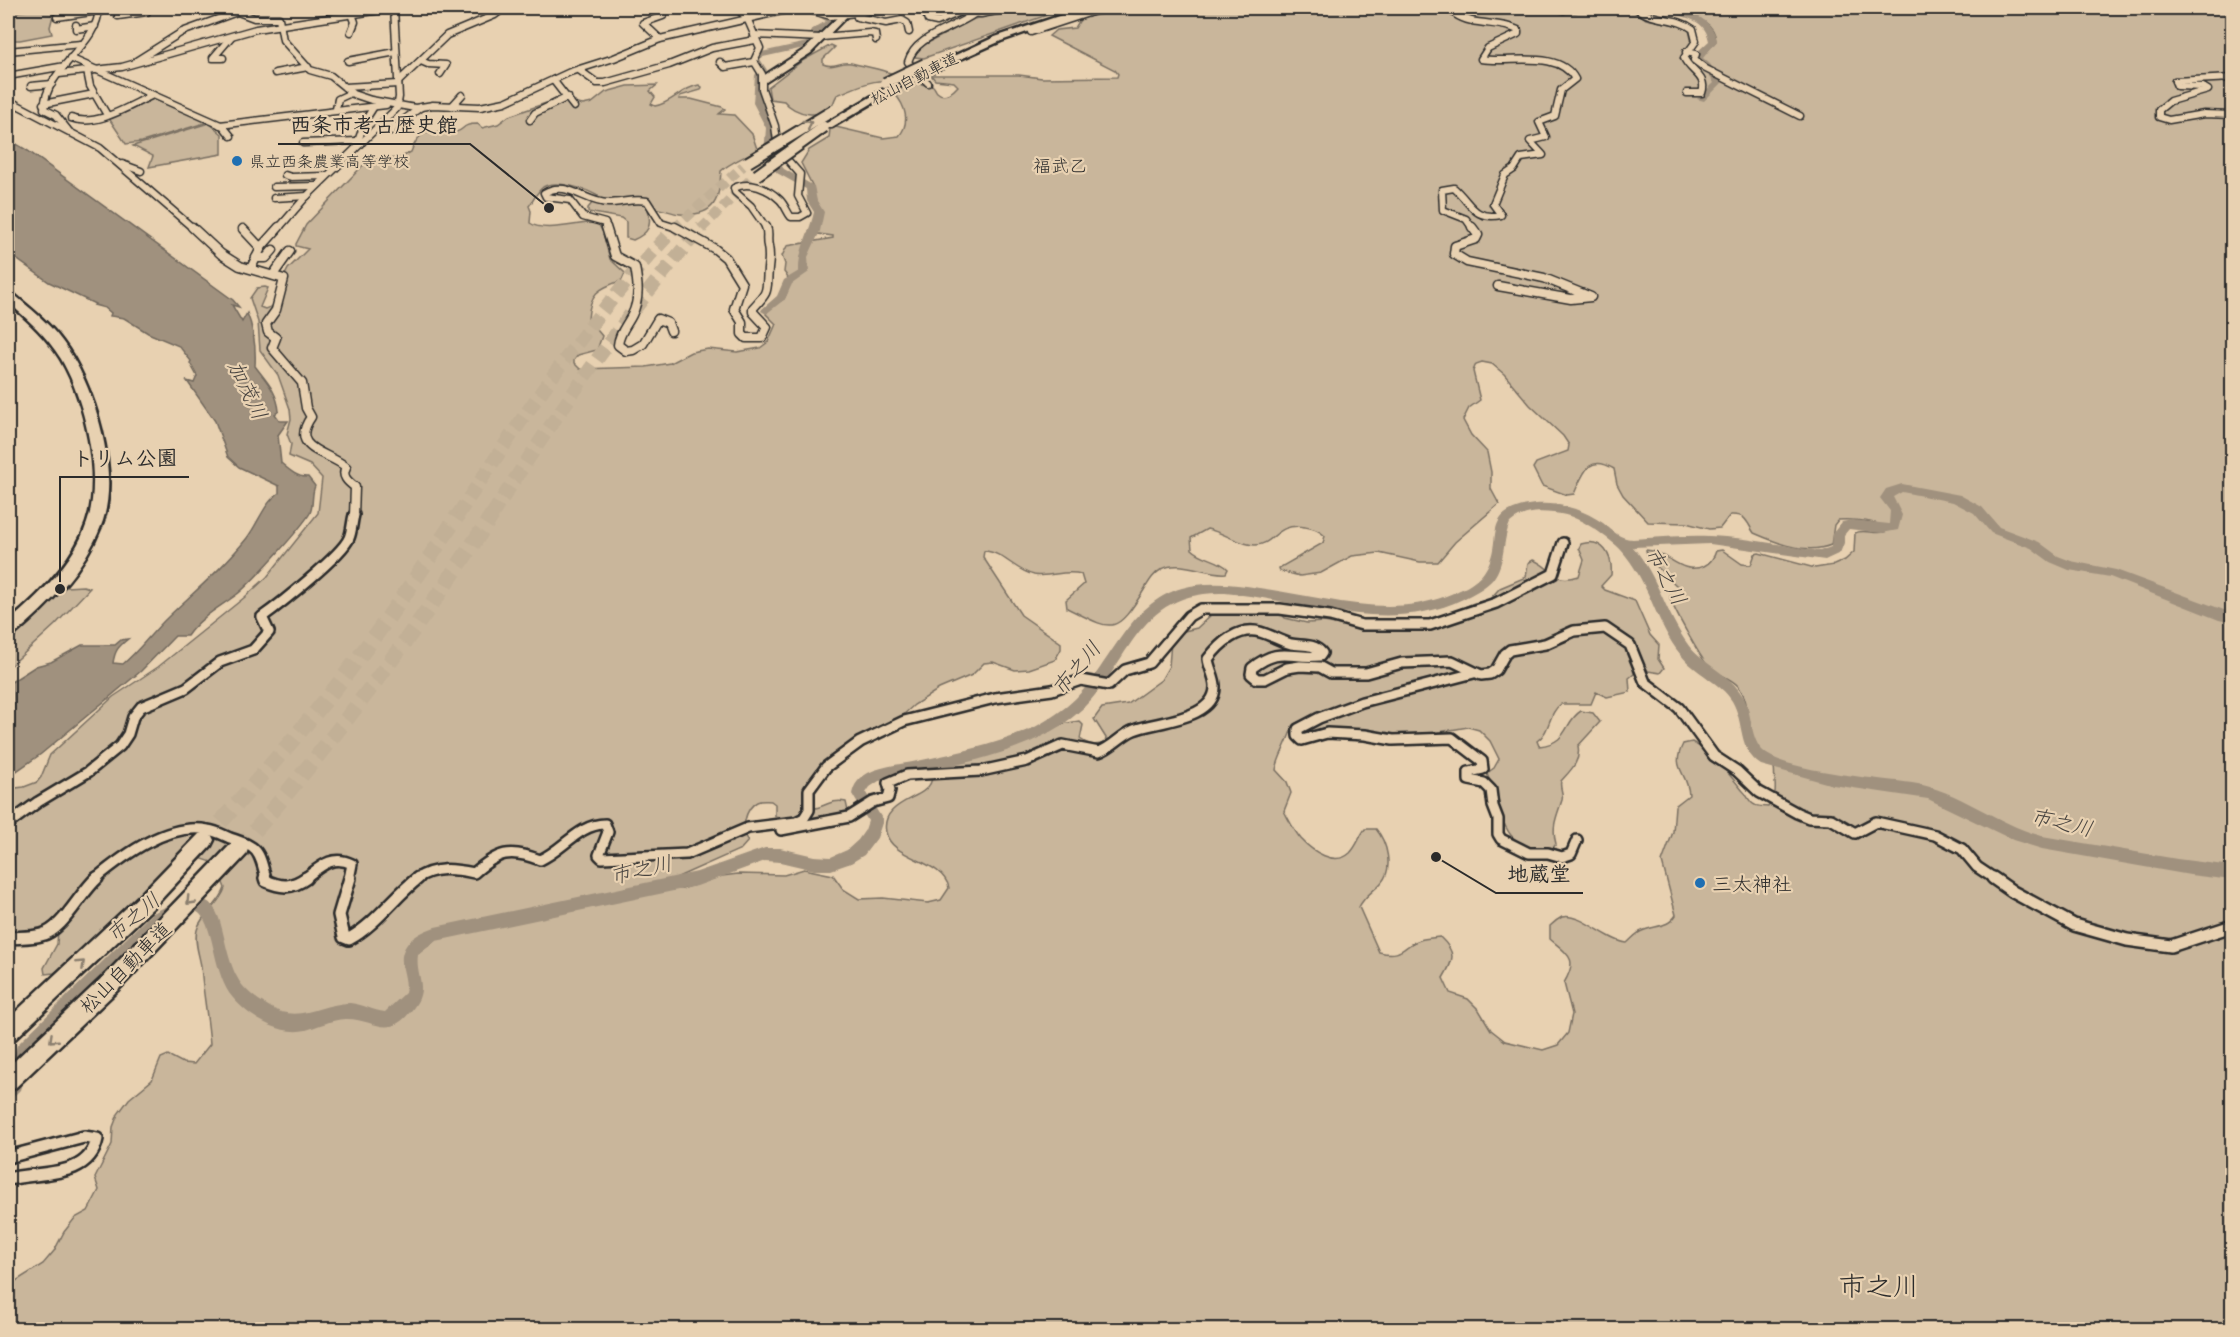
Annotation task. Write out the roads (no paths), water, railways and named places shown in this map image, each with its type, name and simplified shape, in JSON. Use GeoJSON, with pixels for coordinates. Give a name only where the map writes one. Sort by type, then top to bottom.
{"type":"FeatureCollection","features":[{"type":"Feature","properties":{"kind":"highway","name":"松山自動車道"},"geometry":{"type":"LineString","coordinates":[[745,164],[834,110],[999,35],[1079,8]]}},
{"type":"Feature","properties":{"kind":"highway","name":"松山自動車道"},"geometry":{"type":"LineString","coordinates":[[927,67],[998,39],[1091,8]]}},
{"type":"Feature","properties":{"kind":"highway","name":"松山自動車道"},"geometry":{"type":"LineString","coordinates":[[754,177],[890,84]]}},
{"type":"Feature","properties":{"kind":"highway"},"geometry":{"type":"LineString","coordinates":[[8,631],[49,592],[77,555],[91,531],[99,508],[100,484],[91,421],[84,392],[75,372],[50,333],[10,303]]}},
{"type":"Feature","properties":{"kind":"highway","name":"松山自動車道"},"geometry":{"type":"LineString","coordinates":[[8,1032],[147,901],[202,843]]}},
{"type":"Feature","properties":{"kind":"highway","name":"松山自動車道"},"geometry":{"type":"LineString","coordinates":[[8,1081],[114,980],[235,854]]}},
{"type":"Feature","properties":{"kind":"street"},"geometry":{"type":"LineString","coordinates":[[68,130],[56,115],[44,109],[43,104],[52,84],[95,26],[99,8]]}},
{"type":"Feature","properties":{"kind":"street"},"geometry":{"type":"LineString","coordinates":[[57,17],[99,8],[119,8],[118,16],[147,12]]}},
{"type":"Feature","properties":{"kind":"street"},"geometry":{"type":"LineString","coordinates":[[179,11],[191,8],[232,10],[248,8]]}},
{"type":"Feature","properties":{"kind":"street"},"geometry":{"type":"LineString","coordinates":[[279,8],[283,40],[312,71],[327,74],[351,93],[371,100],[421,107],[485,106],[509,101],[553,80],[614,58],[659,37],[795,8]]}},
{"type":"Feature","properties":{"kind":"street"},"geometry":{"type":"LineString","coordinates":[[59,74],[129,66],[279,22],[394,8],[398,105],[384,122],[359,142],[316,186],[270,237],[262,246],[251,268]]}},
{"type":"Feature","properties":{"kind":"street"},"geometry":{"type":"LineString","coordinates":[[345,87],[398,83],[447,35],[495,15],[504,8]]}},
{"type":"Feature","properties":{"kind":"street"},"geometry":{"type":"LineString","coordinates":[[671,331],[668,323],[658,319],[645,343],[638,349],[626,351],[618,345],[620,334],[632,315],[638,296],[639,280],[635,267],[615,256],[605,223],[583,216],[570,200],[546,197],[545,191],[553,189],[572,191],[605,203],[629,198],[647,201],[661,223],[691,234],[726,258],[742,284],[734,309],[742,322],[742,334],[746,338],[762,338],[767,331],[764,322],[753,312],[753,308],[763,297],[769,285],[768,268],[771,256],[767,244],[768,230],[751,206],[735,192],[734,188],[744,183],[767,192],[779,200],[788,214],[795,218],[807,213],[798,196],[798,170],[778,149],[775,126],[755,63],[760,48],[747,18],[737,8]]}},
{"type":"Feature","properties":{"kind":"street"},"geometry":{"type":"LineString","coordinates":[[802,8],[810,8],[823,15],[896,8]]}},
{"type":"Feature","properties":{"kind":"street"},"geometry":{"type":"LineString","coordinates":[[942,8],[927,17],[928,20],[937,22],[960,12],[974,14],[1012,8]]}},
{"type":"Feature","properties":{"kind":"street"},"geometry":{"type":"LineString","coordinates":[[1031,32],[1104,8]]}},
{"type":"Feature","properties":{"kind":"street"},"geometry":{"type":"LineString","coordinates":[[1492,8],[1455,14],[1466,21],[1502,23],[1518,30],[1518,34],[1488,48],[1480,59],[1550,63],[1569,69],[1575,79],[1562,87],[1555,116],[1539,122],[1546,136],[1530,141],[1543,154],[1521,158],[1514,169],[1505,175],[1493,202],[1501,215],[1489,217],[1474,212],[1457,190],[1449,187],[1442,190],[1443,210],[1466,219],[1478,235],[1476,239],[1455,246],[1454,254],[1467,262],[1544,278],[1591,297],[1584,299],[1549,296],[1514,287],[1498,286]]}},
{"type":"Feature","properties":{"kind":"street"},"geometry":{"type":"LineString","coordinates":[[1559,8],[1563,10],[1576,8]]}},
{"type":"Feature","properties":{"kind":"street"},"geometry":{"type":"LineString","coordinates":[[1636,8],[1651,18],[1692,27],[1696,41],[1686,52],[1684,58],[1686,65],[1702,77],[1705,85],[1701,93],[1687,93]]}},
{"type":"Feature","properties":{"kind":"street"},"geometry":{"type":"LineString","coordinates":[[232,10],[232,20]]}},
{"type":"Feature","properties":{"kind":"street"},"geometry":{"type":"LineString","coordinates":[[129,66],[175,36],[232,10],[254,18],[279,22]]}},
{"type":"Feature","properties":{"kind":"street"},"geometry":{"type":"LineString","coordinates":[[314,14],[339,12],[339,16]]}},
{"type":"Feature","properties":{"kind":"street"},"geometry":{"type":"LineString","coordinates":[[847,13],[886,23],[902,20],[907,23],[909,32]]}},
{"type":"Feature","properties":{"kind":"street"},"geometry":{"type":"LineString","coordinates":[[759,75],[775,72],[804,55],[847,13]]}},
{"type":"Feature","properties":{"kind":"street"},"geometry":{"type":"LineString","coordinates":[[351,32],[355,22],[352,14]]}},
{"type":"Feature","properties":{"kind":"street"},"geometry":{"type":"LineString","coordinates":[[659,37],[643,23],[663,16],[663,14]]}},
{"type":"Feature","properties":{"kind":"street"},"geometry":{"type":"LineString","coordinates":[[928,82],[909,62],[911,52],[922,43],[974,14]]}},
{"type":"Feature","properties":{"kind":"street"},"geometry":{"type":"LineString","coordinates":[[76,25],[74,28],[76,29],[95,26]]}},
{"type":"Feature","properties":{"kind":"street"},"geometry":{"type":"LineString","coordinates":[[579,70],[597,83],[605,83],[755,38],[788,34],[821,38],[870,33],[875,34],[876,40]]}},
{"type":"Feature","properties":{"kind":"street"},"geometry":{"type":"LineString","coordinates":[[648,35],[659,37]]}},
{"type":"Feature","properties":{"kind":"street"},"geometry":{"type":"LineString","coordinates":[[223,58],[213,58],[231,37]]}},
{"type":"Feature","properties":{"kind":"street"},"geometry":{"type":"LineString","coordinates":[[8,51],[81,44]]}},
{"type":"Feature","properties":{"kind":"street"},"geometry":{"type":"LineString","coordinates":[[348,61],[396,52]]}},
{"type":"Feature","properties":{"kind":"street"},"geometry":{"type":"LineString","coordinates":[[1686,52],[1696,54],[1694,60],[1706,69],[1761,99],[1800,116]]}},
{"type":"Feature","properties":{"kind":"street"},"geometry":{"type":"LineString","coordinates":[[70,58],[220,124],[231,136]]}},
{"type":"Feature","properties":{"kind":"street"},"geometry":{"type":"LineString","coordinates":[[421,61],[428,64],[446,65],[440,74]]}},
{"type":"Feature","properties":{"kind":"street"},"geometry":{"type":"LineString","coordinates":[[720,62],[725,67],[744,61],[755,63]]}},
{"type":"Feature","properties":{"kind":"street"},"geometry":{"type":"LineString","coordinates":[[8,76],[65,66]]}},
{"type":"Feature","properties":{"kind":"street"},"geometry":{"type":"LineString","coordinates":[[275,74],[308,67]]}},
{"type":"Feature","properties":{"kind":"street"},"geometry":{"type":"LineString","coordinates":[[87,71],[94,94],[107,115]]}},
{"type":"Feature","properties":{"kind":"street"},"geometry":{"type":"LineString","coordinates":[[2175,81],[2182,76]]}},
{"type":"Feature","properties":{"kind":"street"},"geometry":{"type":"LineString","coordinates":[[2175,81],[2232,78]]}},
{"type":"Feature","properties":{"kind":"street"},"geometry":{"type":"LineString","coordinates":[[553,80],[574,107]]}},
{"type":"Feature","properties":{"kind":"street"},"geometry":{"type":"LineString","coordinates":[[2175,81],[2177,86],[2203,87],[2208,90],[2170,101],[2159,110],[2159,117],[2169,120],[2198,115],[2232,115]]}},
{"type":"Feature","properties":{"kind":"street"},"geometry":{"type":"LineString","coordinates":[[32,86],[52,84]]}},
{"type":"Feature","properties":{"kind":"street"},"geometry":{"type":"LineString","coordinates":[[336,110],[338,99],[351,93]]}},
{"type":"Feature","properties":{"kind":"street"},"geometry":{"type":"LineString","coordinates":[[43,104],[94,94]]}},
{"type":"Feature","properties":{"kind":"street"},"geometry":{"type":"LineString","coordinates":[[71,118],[79,123],[107,115],[153,95]]}},
{"type":"Feature","properties":{"kind":"street"},"geometry":{"type":"LineString","coordinates":[[452,106],[462,96]]}},
{"type":"Feature","properties":{"kind":"street"},"geometry":{"type":"LineString","coordinates":[[530,120],[535,113],[568,97]]}},
{"type":"Feature","properties":{"kind":"street"},"geometry":{"type":"LineString","coordinates":[[8,100],[100,148],[221,254],[240,266],[282,278],[284,282],[276,310],[266,324],[268,332],[276,338],[273,348],[286,367],[295,373],[302,383],[306,408],[311,417],[305,426],[304,439],[321,453],[344,464],[346,467],[344,475],[355,487],[352,532],[324,566],[299,586],[284,602],[262,617],[269,632],[253,650],[220,662],[186,688],[141,707],[133,717],[128,734],[120,746],[87,772],[38,801],[8,824]]}},
{"type":"Feature","properties":{"kind":"street"},"geometry":{"type":"LineString","coordinates":[[509,101],[514,107]]}},
{"type":"Feature","properties":{"kind":"street"},"geometry":{"type":"LineString","coordinates":[[220,124],[336,110],[373,108],[388,103]]}},
{"type":"Feature","properties":{"kind":"street"},"geometry":{"type":"LineString","coordinates":[[405,119],[421,107]]}},
{"type":"Feature","properties":{"kind":"street"},"geometry":{"type":"LineString","coordinates":[[359,142],[366,119],[373,108]]}},
{"type":"Feature","properties":{"kind":"street"},"geometry":{"type":"LineString","coordinates":[[384,122],[395,126],[392,131]]}},
{"type":"Feature","properties":{"kind":"street"},"geometry":{"type":"LineString","coordinates":[[303,143],[359,142]]}},
{"type":"Feature","properties":{"kind":"street"},"geometry":{"type":"LineString","coordinates":[[120,164],[141,171]]}},
{"type":"Feature","properties":{"kind":"street"},"geometry":{"type":"LineString","coordinates":[[285,175],[291,177],[326,176]]}},
{"type":"Feature","properties":{"kind":"street"},"geometry":{"type":"LineString","coordinates":[[274,187],[316,186]]}},
{"type":"Feature","properties":{"kind":"street"},"geometry":{"type":"LineString","coordinates":[[274,198],[307,196]]}},
{"type":"Feature","properties":{"kind":"street"},"geometry":{"type":"LineString","coordinates":[[253,228],[244,230],[258,245],[262,246]]}},
{"type":"Feature","properties":{"kind":"street"},"geometry":{"type":"LineString","coordinates":[[270,237],[281,237]]}},
{"type":"Feature","properties":{"kind":"street"},"geometry":{"type":"LineString","coordinates":[[256,258],[266,258],[273,250]]}},
{"type":"Feature","properties":{"kind":"street"},"geometry":{"type":"LineString","coordinates":[[273,275],[290,251]]}},
{"type":"Feature","properties":{"kind":"street"},"geometry":{"type":"LineString","coordinates":[[8,938],[46,935],[63,922],[84,891],[134,851],[165,835],[201,828],[218,830],[223,835],[252,845],[262,860],[266,880],[280,888],[295,885],[331,860],[347,860],[352,864],[351,872],[339,902],[339,912],[344,937],[349,939],[364,931],[401,891],[423,874],[448,868],[474,873],[489,860],[520,852],[540,860],[560,850],[578,833],[593,825],[605,824],[608,828],[609,834],[599,855],[608,859],[687,854],[748,828],[785,825],[804,818],[808,810],[809,790],[826,767],[860,742],[904,721],[995,698],[1026,695],[1082,680],[1109,685],[1125,670],[1149,663],[1189,616],[1201,609],[1273,608],[1330,616],[1362,625],[1430,625],[1496,603],[1553,574],[1563,543]]}},
{"type":"Feature","properties":{"kind":"street"},"geometry":{"type":"LineString","coordinates":[[734,834],[793,829],[849,817],[868,805],[888,798],[890,790],[888,783],[892,780],[919,774],[985,770],[1033,759],[1063,745],[1071,745],[1089,752],[1106,749],[1131,731],[1186,717],[1209,700],[1214,693],[1215,679],[1208,665],[1208,659],[1228,638],[1244,630],[1255,630],[1278,640],[1317,647],[1322,653],[1314,657],[1274,654],[1252,668],[1251,674],[1257,679],[1265,679],[1287,668],[1300,666],[1320,667],[1331,673],[1345,674],[1366,673],[1402,663],[1419,661],[1452,661],[1474,673],[1490,674],[1496,670],[1505,654],[1510,650],[1545,644],[1574,631],[1605,628],[1630,645],[1645,682],[1678,708],[1714,756],[1737,771],[1770,800],[1809,818],[1831,819],[1855,833],[1876,822],[1935,835],[1962,849],[1977,867],[2013,892],[2074,925],[2127,940],[2171,946],[2232,926]]}},
{"type":"Feature","properties":{"kind":"street"},"geometry":{"type":"LineString","coordinates":[[1474,673],[1441,684],[1358,703],[1316,719],[1298,729],[1298,736],[1302,740],[1328,733],[1393,740],[1452,738],[1482,761],[1483,768],[1469,772],[1469,780],[1484,783],[1491,790],[1493,806],[1498,819],[1498,834],[1501,839],[1529,853],[1548,853],[1562,857],[1571,854],[1577,840]]}},
{"type":"Feature","properties":{"kind":"street"},"geometry":{"type":"LineString","coordinates":[[8,1157],[84,1137],[97,1139],[97,1148],[92,1158],[86,1163],[73,1168],[36,1172],[8,1179]]}},
{"type":"Feature","properties":{"kind":"water","name":"加茂川"},"geometry":{"type":"Polygon","coordinates":[[[8,139],[28,151],[233,300],[239,307],[232,305],[242,322],[247,313],[254,339],[255,366],[276,398],[279,411],[275,414],[280,421],[288,421],[278,435],[281,463],[296,475],[308,477],[315,486],[310,513],[275,556],[243,589],[204,618],[187,636],[175,636],[141,671],[41,754],[8,777],[8,684],[36,666],[51,662],[82,645],[115,645],[121,640],[128,639],[118,649],[113,663],[123,664],[238,549],[269,502],[279,493],[279,486],[239,467],[228,457],[215,421],[187,381],[194,383],[197,376],[191,361],[179,346],[148,333],[124,318],[110,316],[111,313],[105,308],[94,305],[49,282],[8,253],[8,139]]]}},
{"type":"Feature","properties":{"kind":"waterway"},"geometry":{"type":"LineString","coordinates":[[766,311],[781,297],[788,282],[804,272],[803,257],[815,231],[819,212],[812,201],[811,188],[786,175],[775,166],[768,154],[767,148],[771,132],[758,107],[759,75],[763,70],[756,59],[760,55],[810,44],[814,39],[814,32],[831,21],[808,8]]}},
{"type":"Feature","properties":{"kind":"waterway"},"geometry":{"type":"LineString","coordinates":[[1664,8],[1695,18],[1708,27],[1712,33],[1713,41],[1701,53],[1699,59],[1707,66],[1718,83],[1701,99]]}},
{"type":"Feature","properties":{"kind":"waterway"},"geometry":{"type":"LineString","coordinates":[[1622,543],[1710,540],[1820,556],[1835,550],[1838,534],[1846,525],[1882,529],[1894,527],[1896,511],[1886,498],[1890,492],[1902,488],[1956,498],[1978,510],[1995,530],[2035,545],[2054,559],[2069,565],[2112,573],[2224,617],[2232,618]]}},
{"type":"Feature","properties":{"kind":"waterway","name":"市之川"},"geometry":{"type":"LineString","coordinates":[[8,1090],[14,1084],[23,1051],[157,919],[178,907],[194,904],[204,908],[211,917],[233,986],[247,1001],[266,1014],[285,1022],[294,1023],[346,1011],[360,1012],[381,1020],[389,1019],[404,1007],[412,996],[414,981],[409,960],[410,953],[428,936],[697,879],[765,855],[780,855],[822,864],[846,858],[864,845],[872,833],[876,820],[859,794],[864,783],[876,776],[956,759],[1012,742],[1061,718],[1091,691],[1148,613],[1161,602],[1175,595],[1195,590],[1225,589],[1369,610],[1407,610],[1425,607],[1459,596],[1476,587],[1492,570],[1506,520],[1513,514],[1524,510],[1540,508],[1564,510],[1579,515],[1593,522],[1628,549],[1646,577],[1671,628],[1686,652],[1701,667],[1727,686],[1739,701],[1752,747],[1766,761],[1833,778],[1929,793],[1955,803],[2019,835],[2042,843],[2232,873]]}},
{"type":"Feature","properties":{"kind":"tunnel"},"geometry":{"type":"LineString","coordinates":[[675,228],[743,166]]}},
{"type":"Feature","properties":{"kind":"tunnel"},"geometry":{"type":"LineString","coordinates":[[701,229],[751,179]]}},
{"type":"Feature","properties":{"kind":"tunnel"},"geometry":{"type":"LineString","coordinates":[[491,516],[591,367],[702,227]]}},
{"type":"Feature","properties":{"kind":"tunnel"},"geometry":{"type":"LineString","coordinates":[[457,516],[533,403],[587,330],[675,228]]}},
{"type":"Feature","properties":{"kind":"tunnel"},"geometry":{"type":"LineString","coordinates":[[205,840],[280,754],[367,647],[458,515]]}},
{"type":"Feature","properties":{"kind":"tunnel"},"geometry":{"type":"LineString","coordinates":[[239,849],[307,769],[372,686],[403,645],[492,515]]}},
{"type":"Feature","properties":{"kind":"place","name":"県立西条農業高等学校"},"geometry":{"type":"Point","coordinates":[237,161]}},
{"type":"Feature","properties":{"kind":"place","name":"西条市考古歴史館"},"geometry":{"type":"Point","coordinates":[549,208]}},
{"type":"Feature","properties":{"kind":"place","name":"トリム公園"},"geometry":{"type":"Point","coordinates":[60,589]}},
{"type":"Feature","properties":{"kind":"place","name":"地蔵堂"},"geometry":{"type":"Point","coordinates":[1436,857]}},
{"type":"Feature","properties":{"kind":"place","name":"三太神社"},"geometry":{"type":"Point","coordinates":[1700,883]}},
{"type":"Feature","properties":{"kind":"district","name":"福武乙"},"geometry":{"type":"Point","coordinates":[1060,165]}},
{"type":"Feature","properties":{"kind":"district","name":"市之川"},"geometry":{"type":"Point","coordinates":[1879,1285]}}]}
